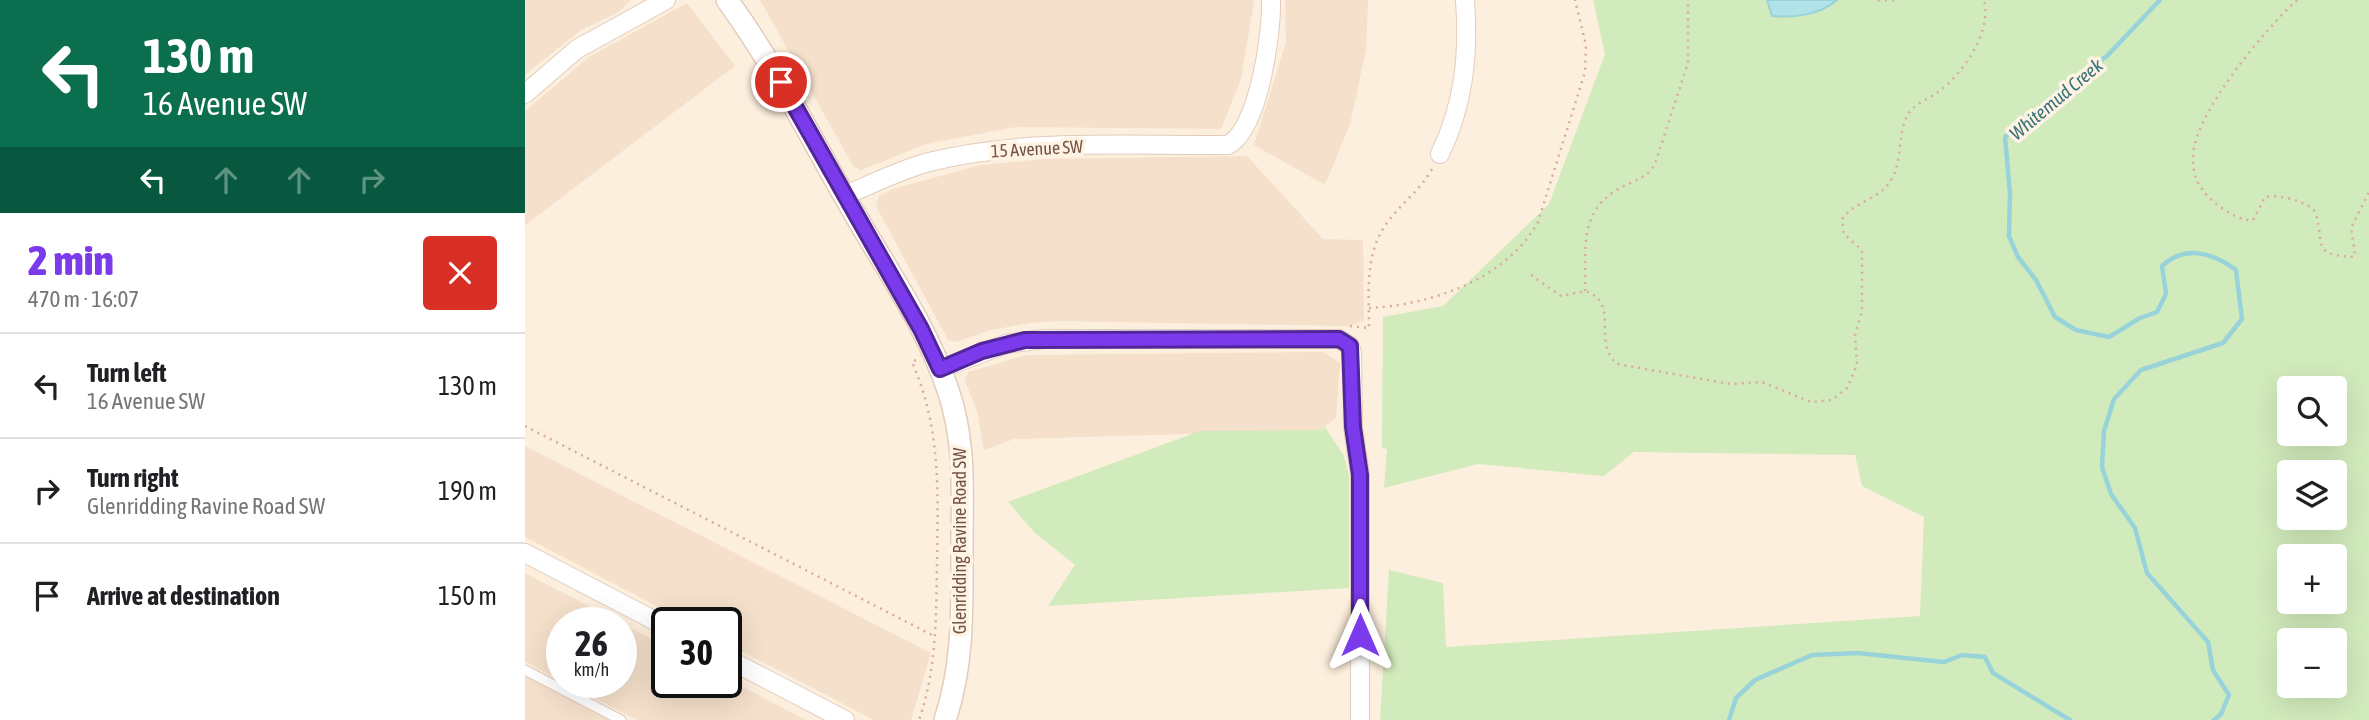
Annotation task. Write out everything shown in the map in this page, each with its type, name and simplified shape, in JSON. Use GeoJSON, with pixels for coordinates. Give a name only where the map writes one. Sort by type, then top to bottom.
{"type":"FeatureCollection","features":[{"type":"Feature","properties":{"kind":"street"},"geometry":{"type":"LineString","coordinates":[[525,94],[577,49],[666,0]]}},
{"type":"Feature","properties":{"kind":"street","name":"Glenridding Ravine Road SW"},"geometry":{"type":"LineString","coordinates":[[727,0],[764,53],[921,329],[940,369],[958,425],[963,463],[961,639],[959,668],[945,720]]}},
{"type":"Feature","properties":{"kind":"street","name":"15 Avenue SW"},"geometry":{"type":"LineString","coordinates":[[844,195],[926,163],[990,150],[1042,146],[1228,145],[1242,134],[1268,57],[1271,0]]}},
{"type":"Feature","properties":{"kind":"street"},"geometry":{"type":"LineString","coordinates":[[1440,154],[1457,114],[1462,92],[1467,49],[1465,0]]}},
{"type":"Feature","properties":{"kind":"street"},"geometry":{"type":"LineString","coordinates":[[940,369],[994,347],[1044,339],[1339,339],[1350,346],[1353,427],[1360,475],[1360,720]]}},
{"type":"Feature","properties":{"kind":"street"},"geometry":{"type":"LineString","coordinates":[[525,553],[651,619]]}},
{"type":"Feature","properties":{"kind":"street"},"geometry":{"type":"LineString","coordinates":[[742,666],[845,720]]}},
{"type":"Feature","properties":{"kind":"lane"},"geometry":{"type":"LineString","coordinates":[[525,670],[621,720]]}},
{"type":"Feature","properties":{"kind":"path"},"geometry":{"type":"LineString","coordinates":[[1369,308],[1399,305],[1477,280],[1509,258],[1528,239],[1538,222],[1585,72],[1586,45],[1576,0]]}},
{"type":"Feature","properties":{"kind":"path"},"geometry":{"type":"LineString","coordinates":[[1585,291],[1586,246],[1592,212],[1613,193],[1646,175],[1655,164],[1688,63],[1688,0]]}},
{"type":"Feature","properties":{"kind":"path"},"geometry":{"type":"LineString","coordinates":[[1878,0],[1896,0]]}},
{"type":"Feature","properties":{"kind":"path"},"geometry":{"type":"LineString","coordinates":[[1531,275],[1561,296],[1585,291],[1603,303],[1605,346],[1617,363],[1730,384],[1762,382],[1816,403],[1839,396],[1852,379],[1857,365],[1855,335],[1861,317],[1863,260],[1859,246],[1841,230],[1842,219],[1853,207],[1877,194],[1891,181],[1908,114],[1946,85],[1973,51],[1985,21],[1983,0]]}},
{"type":"Feature","properties":{"kind":"path"},"geometry":{"type":"LineString","coordinates":[[2297,0],[2245,56],[2201,127],[2193,154],[2197,184],[2220,207],[2245,220],[2253,219],[2265,197],[2273,195],[2309,207],[2316,214],[2320,244],[2328,253],[2354,257],[2351,228],[2369,192]]}},
{"type":"Feature","properties":{"kind":"path"},"geometry":{"type":"LineString","coordinates":[[1350,326],[1369,328],[1369,269],[1381,230],[1424,183],[1440,154]]}},
{"type":"Feature","properties":{"kind":"path"},"geometry":{"type":"LineString","coordinates":[[912,362],[929,409],[938,459],[935,657],[919,720]]}},
{"type":"Feature","properties":{"kind":"path"},"geometry":{"type":"LineString","coordinates":[[525,426],[936,637]]}},
{"type":"Feature","properties":{"kind":"shaded area"},"geometry":{"type":"Polygon","coordinates":[[[525,0],[631,0],[617,13],[581,30],[525,75],[525,0]]]}},
{"type":"Feature","properties":{"kind":"shaded area"},"geometry":{"type":"Polygon","coordinates":[[[760,0],[1254,0],[1254,3],[1241,79],[1221,129],[1016,127],[926,144],[861,170],[853,166],[760,0]]]}},
{"type":"Feature","properties":{"kind":"shaded area"},"geometry":{"type":"Polygon","coordinates":[[[1285,0],[1368,0],[1366,50],[1350,124],[1325,185],[1254,145],[1286,42],[1285,0]]]}},
{"type":"Feature","properties":{"kind":"shaded area"},"geometry":{"type":"Polygon","coordinates":[[[687,3],[735,66],[525,225],[525,111],[589,57],[687,3]]]}},
{"type":"Feature","properties":{"kind":"shaded area"},"geometry":{"type":"Polygon","coordinates":[[[1247,156],[1323,239],[1363,240],[1364,320],[1350,326],[1057,321],[991,330],[956,342],[948,340],[876,206],[879,196],[893,189],[980,165],[1045,159],[1247,156]]]}},
{"type":"Feature","properties":{"kind":"shaded area"},"geometry":{"type":"Polygon","coordinates":[[[1323,352],[1340,363],[1336,418],[1320,430],[1014,439],[984,450],[977,411],[965,381],[968,372],[1026,355],[1323,352]]]}},
{"type":"Feature","properties":{"kind":"shaded area"},"geometry":{"type":"Polygon","coordinates":[[[525,446],[931,653],[911,720],[874,720],[742,651],[742,607],[658,607],[525,537],[525,446]]]}},
{"type":"Feature","properties":{"kind":"shaded area"},"geometry":{"type":"Polygon","coordinates":[[[525,573],[590,607],[546,607],[546,673],[525,662],[525,573]]]}},
{"type":"Feature","properties":{"kind":"shaded area"},"geometry":{"type":"Polygon","coordinates":[[[637,631],[651,639],[651,698],[742,698],[742,686],[806,720],[637,720],[594,698],[637,698],[637,631]]]}},
{"type":"Feature","properties":{"kind":"shaded area"},"geometry":{"type":"Polygon","coordinates":[[[525,675],[546,686],[546,698],[569,698],[611,720],[525,720],[525,675]]]}},
{"type":"Feature","properties":{"kind":"green space"},"geometry":{"type":"Polygon","coordinates":[[[1593,0],[2369,0],[2369,720],[1380,720],[1389,570],[1443,583],[1446,647],[1920,616],[1924,517],[1862,486],[1855,455],[1634,452],[1604,476],[1478,464],[1384,488],[1387,449],[1382,448],[1383,317],[1443,306],[1549,204],[1605,54],[1593,0]]]}},
{"type":"Feature","properties":{"kind":"green space"},"geometry":{"type":"Polygon","coordinates":[[[1325,427],[1344,456],[1349,476],[1349,588],[1048,606],[1075,565],[1035,533],[1008,502],[1200,431],[1320,430],[1325,427]]]}},
{"type":"Feature","properties":{"kind":"water"},"geometry":{"type":"Polygon","coordinates":[[[1767,0],[1837,0],[1815,12],[1780,17],[1772,16],[1767,0]]]}},
{"type":"Feature","properties":{"kind":"waterway","name":"Whitemud Creek"},"geometry":{"type":"LineString","coordinates":[[2160,0],[2107,56],[2066,85],[2005,137],[2010,193],[2009,236],[2018,257],[2036,280],[2055,317],[2076,330],[2109,337],[2140,318],[2157,312],[2166,294],[2162,266],[2171,259],[2199,253],[2218,259],[2236,270],[2242,319],[2223,343],[2141,370],[2114,399],[2104,431],[2102,467],[2111,494],[2135,528],[2147,573],[2208,642],[2213,670],[2229,695],[2221,714],[2214,720]]}},
{"type":"Feature","properties":{"kind":"waterway","name":"Whitemud Creek"},"geometry":{"type":"LineString","coordinates":[[1729,720],[1736,698],[1755,680],[1812,655],[1857,653],[1944,662],[1962,655],[1985,657],[1993,673],[2070,720]]}},
{"type":"Feature","properties":{"kind":"route"},"geometry":{"type":"LineString","coordinates":[[781,82],[921,329],[940,369],[982,351],[1025,340],[1339,339],[1346,342],[1352,353],[1353,427],[1360,475],[1360,635]]}}]}
